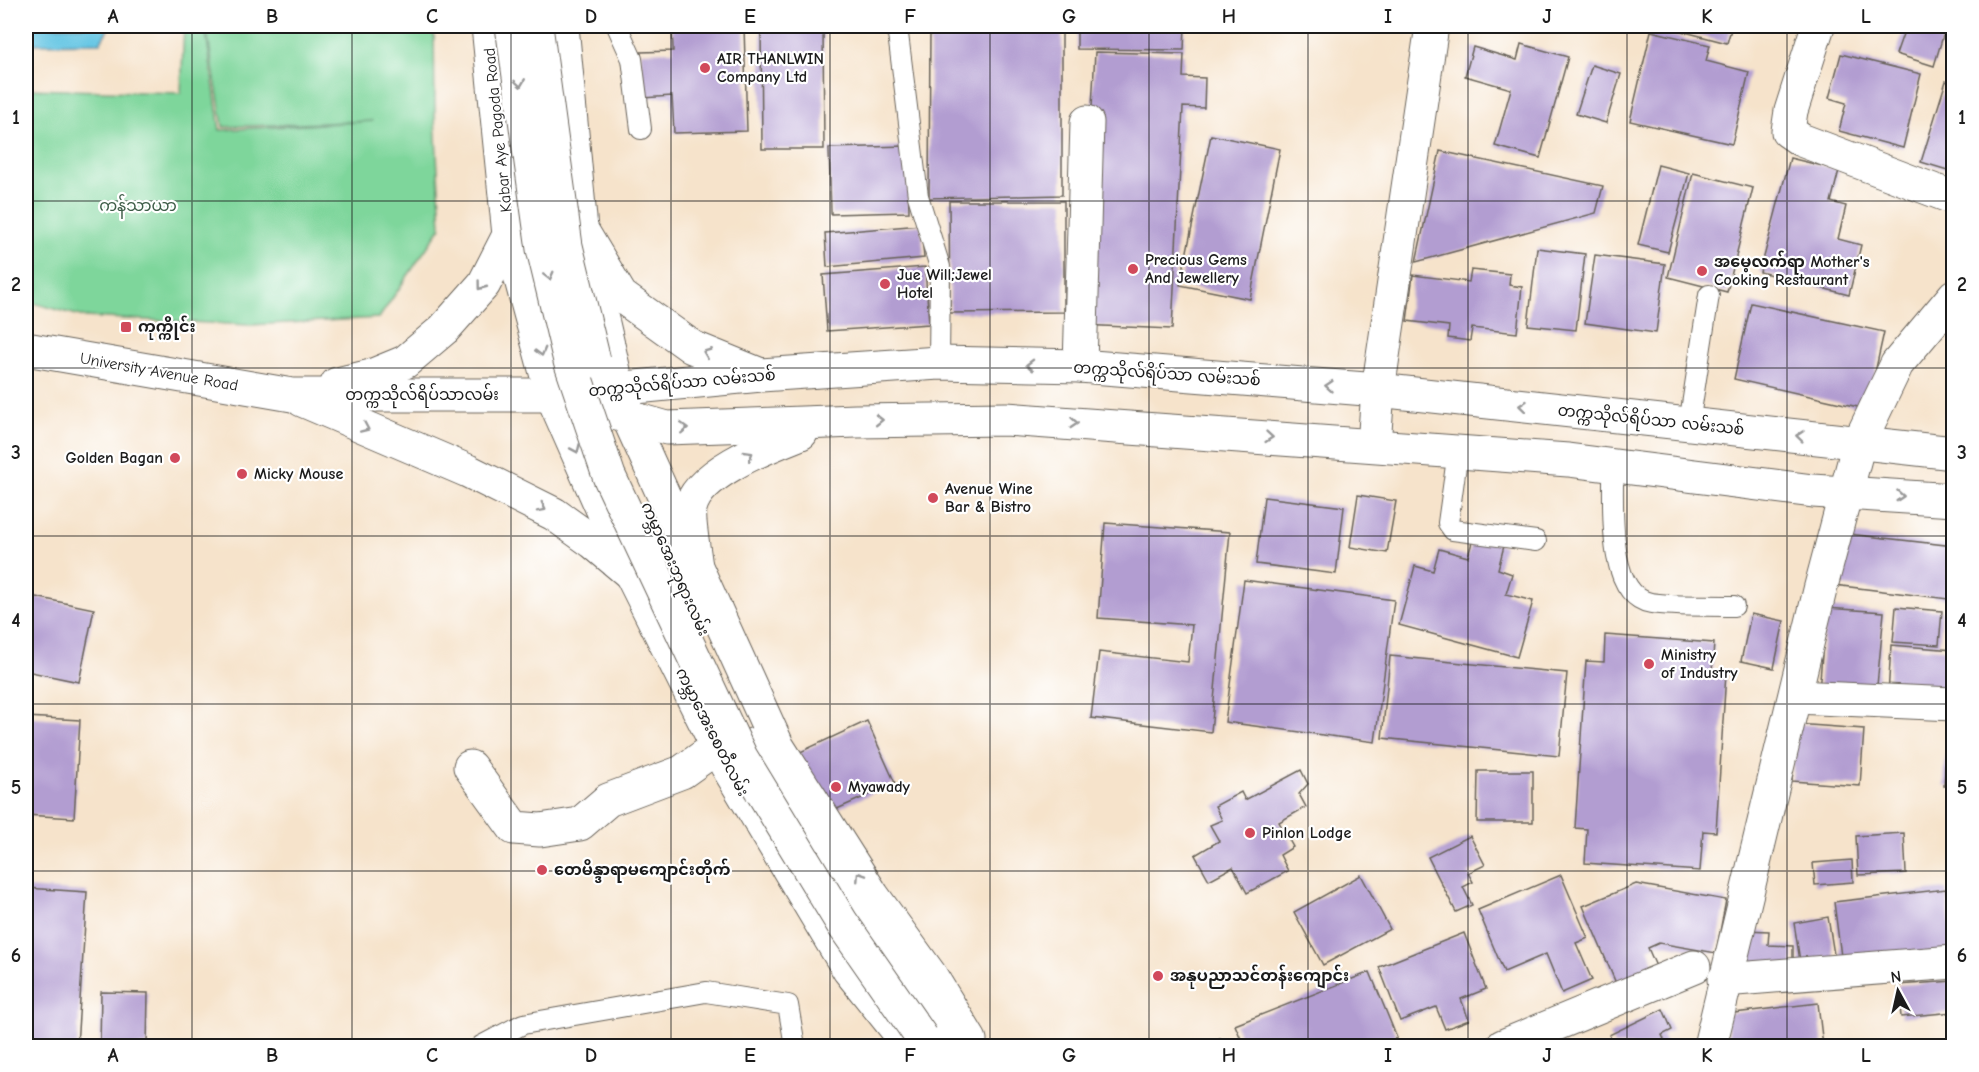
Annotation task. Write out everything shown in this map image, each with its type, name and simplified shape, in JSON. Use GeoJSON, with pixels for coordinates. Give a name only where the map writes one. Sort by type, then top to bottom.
{"type":"FeatureCollection","features":[{"type":"Feature","properties":{"kind":"main road","name":"Kabar Aye Pagoda Road"},"geometry":{"type":"LineString","coordinates":[[488,26],[509,235]]}},
{"type":"Feature","properties":{"kind":"main road","name":"ကမ္ဘာအေးဘုရားလမ်း"},"geometry":{"type":"LineString","coordinates":[[512,26],[543,249],[570,361],[609,476],[741,757],[842,923],[925,1038],[968,1047]]}},
{"type":"Feature","properties":{"kind":"main road","name":"ကမ္ဘာအေးဘုရားလမ်း"},"geometry":{"type":"LineString","coordinates":[[536,26],[566,246],[592,356],[629,469],[754,744],[842,890],[925,1038]]}},
{"type":"Feature","properties":{"kind":"main road"},"geometry":{"type":"LineString","coordinates":[[562,26],[581,229],[623,403],[778,747],[867,886],[931,976],[974,1047]]}},
{"type":"Feature","properties":{"kind":"main road"},"geometry":{"type":"LineString","coordinates":[[1374,445],[1378,390],[1432,26]]}},
{"type":"Feature","properties":{"kind":"main road"},"geometry":{"type":"LineString","coordinates":[[1818,26],[1791,111],[1788,131],[1801,140],[1953,198]]}},
{"type":"Feature","properties":{"kind":"main road"},"geometry":{"type":"LineString","coordinates":[[1080,366],[1087,122]]}},
{"type":"Feature","properties":{"kind":"main road"},"geometry":{"type":"LineString","coordinates":[[581,229],[621,296],[692,347],[761,375]]}},
{"type":"Feature","properties":{"kind":"main road"},"geometry":{"type":"LineString","coordinates":[[292,395],[371,376],[405,362],[444,329],[484,284],[509,235]]}},
{"type":"Feature","properties":{"kind":"main road"},"geometry":{"type":"LineString","coordinates":[[509,235],[552,395]]}},
{"type":"Feature","properties":{"kind":"main road"},"geometry":{"type":"LineString","coordinates":[[1710,1047],[1724,980],[1859,443],[1898,364],[1953,296]]}},
{"type":"Feature","properties":{"kind":"main road","name":"University Avenue Road"},"geometry":{"type":"LineString","coordinates":[[26,349],[292,395]]}},
{"type":"Feature","properties":{"kind":"main road","name":"တက္ကသိုလ်ရိပ်သာ လမ်းသစ်"},"geometry":{"type":"LineString","coordinates":[[552,395],[623,403],[761,375],[939,363],[1080,366],[1378,390],[1953,453]]}},
{"type":"Feature","properties":{"kind":"main road"},"geometry":{"type":"LineString","coordinates":[[292,395],[468,471],[554,514],[594,542],[631,574]]}},
{"type":"Feature","properties":{"kind":"main road","name":"တက္ကသိုလ်ရိပ်သာလမ်း"},"geometry":{"type":"LineString","coordinates":[[292,395],[552,395]]}},
{"type":"Feature","properties":{"kind":"main road","name":"ကမ္ဘာအေးစေတီလမ်း"},"geometry":{"type":"LineString","coordinates":[[552,395],[631,574],[716,745],[849,970],[925,1038]]}},
{"type":"Feature","properties":{"kind":"main road"},"geometry":{"type":"LineString","coordinates":[[623,403],[667,428],[1006,419],[1458,451],[1613,466],[1813,491],[1953,500]]}},
{"type":"Feature","properties":{"kind":"main road"},"geometry":{"type":"LineString","coordinates":[[696,569],[690,508],[706,482],[754,451],[828,423]]}},
{"type":"Feature","properties":{"kind":"main road"},"geometry":{"type":"LineString","coordinates":[[1795,697],[1953,704]]}},
{"type":"Feature","properties":{"kind":"main road"},"geometry":{"type":"LineString","coordinates":[[470,767],[514,828],[540,830],[580,824],[608,800],[682,772],[716,745],[721,733],[734,723],[765,719]]}},
{"type":"Feature","properties":{"kind":"main road"},"geometry":{"type":"LineString","coordinates":[[1724,980],[1953,962]]}},
{"type":"Feature","properties":{"kind":"main road"},"geometry":{"type":"LineString","coordinates":[[1503,1047],[1694,967]]}},
{"type":"Feature","properties":{"kind":"lane"},"geometry":{"type":"LineString","coordinates":[[616,26],[632,59],[641,129]]}},
{"type":"Feature","properties":{"kind":"lane"},"geometry":{"type":"LineString","coordinates":[[897,26],[918,196],[940,267],[939,363]]}},
{"type":"Feature","properties":{"kind":"lane"},"geometry":{"type":"LineString","coordinates":[[1689,424],[1709,295]]}},
{"type":"Feature","properties":{"kind":"lane"},"geometry":{"type":"LineString","coordinates":[[1458,451],[1448,524],[1453,530],[1536,541]]}},
{"type":"Feature","properties":{"kind":"lane"},"geometry":{"type":"LineString","coordinates":[[1613,466],[1614,537],[1620,574],[1631,594],[1649,603],[1734,606]]}},
{"type":"Feature","properties":{"kind":"lane"},"geometry":{"type":"LineString","coordinates":[[481,1047],[523,1024],[706,992],[788,1005],[795,1047]]}},
{"type":"Feature","properties":{"kind":"green space","name":"ကန်သာယာ"},"geometry":{"type":"Polygon","coordinates":[[[184,26],[205,26],[220,130],[373,121],[223,127],[206,26],[434,26],[435,118],[441,227],[379,318],[250,325],[84,317],[26,301],[26,89],[181,93],[184,26]]]}},
{"type":"Feature","properties":{"kind":"water"},"geometry":{"type":"Polygon","coordinates":[[[26,26],[110,26],[100,43],[26,44],[26,26]]]}},
{"type":"Feature","properties":{"kind":"building"},"geometry":{"type":"Polygon","coordinates":[[[672,26],[744,26],[747,131],[674,133],[672,96],[642,98],[641,52],[673,51],[672,26]]]}},
{"type":"Feature","properties":{"kind":"building"},"geometry":{"type":"Polygon","coordinates":[[[761,26],[823,26],[824,149],[762,149],[761,26]]]}},
{"type":"Feature","properties":{"kind":"building"},"geometry":{"type":"Polygon","coordinates":[[[930,26],[1062,26],[1062,195],[929,198],[930,26]]]}},
{"type":"Feature","properties":{"kind":"building"},"geometry":{"type":"Polygon","coordinates":[[[1077,26],[1185,26],[1184,50],[1077,49],[1077,26]]]}},
{"type":"Feature","properties":{"kind":"building"},"geometry":{"type":"Polygon","coordinates":[[[1662,26],[1732,26],[1727,43],[1662,26]]]}},
{"type":"Feature","properties":{"kind":"building"},"geometry":{"type":"Polygon","coordinates":[[[1877,26],[1946,26],[1934,66],[1896,54],[1903,34],[1877,26]]]}},
{"type":"Feature","properties":{"kind":"building"},"geometry":{"type":"Polygon","coordinates":[[[1651,31],[1710,45],[1706,61],[1749,72],[1732,144],[1630,121],[1651,31]]]}},
{"type":"Feature","properties":{"kind":"building"},"geometry":{"type":"Polygon","coordinates":[[[1521,44],[1568,57],[1540,158],[1495,146],[1511,89],[1465,76],[1473,47],[1517,60],[1521,44]]]}},
{"type":"Feature","properties":{"kind":"building"},"geometry":{"type":"Polygon","coordinates":[[[1095,52],[1184,54],[1183,77],[1205,78],[1204,108],[1183,107],[1172,329],[1080,325],[1095,52]]]}},
{"type":"Feature","properties":{"kind":"building"},"geometry":{"type":"Polygon","coordinates":[[[1841,54],[1921,74],[1903,148],[1839,131],[1846,103],[1829,98],[1841,54]]]}},
{"type":"Feature","properties":{"kind":"building"},"geometry":{"type":"Polygon","coordinates":[[[1592,65],[1621,74],[1606,123],[1576,114],[1592,65]]]}},
{"type":"Feature","properties":{"kind":"building"},"geometry":{"type":"Polygon","coordinates":[[[1946,81],[1954,84],[1954,172],[1921,162],[1946,81]]]}},
{"type":"Feature","properties":{"kind":"building"},"geometry":{"type":"Polygon","coordinates":[[[1211,135],[1280,149],[1250,299],[1180,285],[1211,135]]]}},
{"type":"Feature","properties":{"kind":"building"},"geometry":{"type":"Polygon","coordinates":[[[907,146],[909,212],[831,214],[829,148],[907,146]]]}},
{"type":"Feature","properties":{"kind":"building"},"geometry":{"type":"Polygon","coordinates":[[[1440,151],[1603,186],[1596,213],[1416,262],[1440,151]]]}},
{"type":"Feature","properties":{"kind":"building"},"geometry":{"type":"Polygon","coordinates":[[[1790,158],[1839,170],[1831,202],[1846,206],[1838,239],[1861,245],[1849,295],[1760,272],[1790,158]]]}},
{"type":"Feature","properties":{"kind":"building"},"geometry":{"type":"Polygon","coordinates":[[[1658,165],[1689,173],[1668,252],[1638,245],[1658,165]]]}},
{"type":"Feature","properties":{"kind":"building"},"geometry":{"type":"Polygon","coordinates":[[[1693,173],[1753,188],[1727,292],[1668,277],[1693,173]]]}},
{"type":"Feature","properties":{"kind":"building"},"geometry":{"type":"Polygon","coordinates":[[[949,201],[1064,201],[1064,312],[950,313],[949,201]]]}},
{"type":"Feature","properties":{"kind":"building"},"geometry":{"type":"Polygon","coordinates":[[[921,225],[924,258],[827,267],[825,233],[921,225]]]}},
{"type":"Feature","properties":{"kind":"building"},"geometry":{"type":"Polygon","coordinates":[[[1537,248],[1585,254],[1576,330],[1528,325],[1537,248]]]}},
{"type":"Feature","properties":{"kind":"building"},"geometry":{"type":"Polygon","coordinates":[[[1595,255],[1665,264],[1656,333],[1585,323],[1595,255]]]}},
{"type":"Feature","properties":{"kind":"building"},"geometry":{"type":"Polygon","coordinates":[[[925,267],[929,324],[827,331],[823,275],[925,267]]]}},
{"type":"Feature","properties":{"kind":"building"},"geometry":{"type":"Polygon","coordinates":[[[1471,270],[1510,274],[1509,285],[1522,287],[1517,333],[1472,328],[1470,341],[1448,338],[1449,326],[1407,321],[1413,275],[1469,282],[1471,270]]]}},
{"type":"Feature","properties":{"kind":"building"},"geometry":{"type":"Polygon","coordinates":[[[1751,303],[1884,332],[1867,409],[1734,379],[1751,303]]]}},
{"type":"Feature","properties":{"kind":"building"},"geometry":{"type":"Polygon","coordinates":[[[1358,495],[1396,501],[1387,553],[1350,547],[1358,495]]]}},
{"type":"Feature","properties":{"kind":"building"},"geometry":{"type":"Polygon","coordinates":[[[1264,497],[1344,507],[1336,574],[1256,564],[1264,497]]]}},
{"type":"Feature","properties":{"kind":"building"},"geometry":{"type":"Polygon","coordinates":[[[1105,523],[1230,532],[1211,732],[1091,718],[1099,652],[1188,662],[1192,625],[1098,618],[1105,523]]]}},
{"type":"Feature","properties":{"kind":"building"},"geometry":{"type":"Polygon","coordinates":[[[1840,533],[1954,546],[1948,599],[1834,585],[1840,533]]]}},
{"type":"Feature","properties":{"kind":"building"},"geometry":{"type":"Polygon","coordinates":[[[1473,538],[1504,546],[1498,569],[1512,574],[1506,594],[1533,601],[1517,657],[1399,625],[1415,566],[1433,571],[1439,549],[1468,557],[1473,538]]]}},
{"type":"Feature","properties":{"kind":"building"},"geometry":{"type":"Polygon","coordinates":[[[1244,580],[1394,600],[1375,742],[1225,722],[1244,580]]]}},
{"type":"Feature","properties":{"kind":"building"},"geometry":{"type":"Polygon","coordinates":[[[31,596],[94,609],[79,682],[26,671],[26,623],[31,596]]]}},
{"type":"Feature","properties":{"kind":"building"},"geometry":{"type":"Polygon","coordinates":[[[1896,607],[1942,611],[1939,645],[1893,642],[1896,607]]]}},
{"type":"Feature","properties":{"kind":"building"},"geometry":{"type":"Polygon","coordinates":[[[1826,608],[1884,612],[1876,696],[1819,691],[1826,608]]]}},
{"type":"Feature","properties":{"kind":"building"},"geometry":{"type":"Polygon","coordinates":[[[1751,614],[1784,621],[1774,668],[1741,661],[1751,614]]]}},
{"type":"Feature","properties":{"kind":"building"},"geometry":{"type":"Polygon","coordinates":[[[1605,635],[1714,643],[1712,672],[1726,673],[1716,832],[1703,831],[1700,871],[1585,863],[1587,829],[1575,828],[1586,661],[1604,662],[1605,635]]]}},
{"type":"Feature","properties":{"kind":"building"},"geometry":{"type":"Polygon","coordinates":[[[1891,645],[1954,650],[1952,700],[1888,695],[1891,645]]]}},
{"type":"Feature","properties":{"kind":"building"},"geometry":{"type":"Polygon","coordinates":[[[1390,656],[1567,673],[1559,756],[1382,738],[1390,656]]]}},
{"type":"Feature","properties":{"kind":"building"},"geometry":{"type":"Polygon","coordinates":[[[1949,708],[1954,708],[1954,787],[1944,786],[1949,708]]]}},
{"type":"Feature","properties":{"kind":"building"},"geometry":{"type":"Polygon","coordinates":[[[26,717],[80,720],[74,818],[26,815],[26,717]]]}},
{"type":"Feature","properties":{"kind":"building"},"geometry":{"type":"Polygon","coordinates":[[[867,721],[895,783],[826,814],[798,753],[867,721]]]}},
{"type":"Feature","properties":{"kind":"building"},"geometry":{"type":"Polygon","coordinates":[[[1796,724],[1864,729],[1860,786],[1792,781],[1796,724]]]}},
{"type":"Feature","properties":{"kind":"building","name":"Pinlon Lodge"},"geometry":{"type":"Polygon","coordinates":[[[1301,770],[1308,784],[1299,794],[1306,807],[1279,822],[1293,847],[1280,855],[1288,871],[1247,893],[1233,867],[1209,880],[1195,855],[1219,841],[1210,825],[1222,820],[1215,806],[1241,792],[1245,800],[1301,770]]]}},
{"type":"Feature","properties":{"kind":"building"},"geometry":{"type":"Polygon","coordinates":[[[1478,771],[1533,771],[1533,822],[1477,822],[1478,771]]]}},
{"type":"Feature","properties":{"kind":"building"},"geometry":{"type":"Polygon","coordinates":[[[1904,833],[1906,873],[1858,875],[1856,836],[1904,833]]]}},
{"type":"Feature","properties":{"kind":"building"},"geometry":{"type":"Polygon","coordinates":[[[1470,836],[1485,865],[1468,873],[1473,882],[1463,887],[1472,905],[1456,912],[1428,857],[1470,836]]]}},
{"type":"Feature","properties":{"kind":"building"},"geometry":{"type":"Polygon","coordinates":[[[1852,860],[1853,882],[1815,885],[1813,863],[1852,860]]]}},
{"type":"Feature","properties":{"kind":"building"},"geometry":{"type":"Polygon","coordinates":[[[1361,875],[1390,929],[1323,965],[1294,912],[1361,875]]]}},
{"type":"Feature","properties":{"kind":"building"},"geometry":{"type":"Polygon","coordinates":[[[1561,875],[1588,938],[1576,943],[1592,980],[1562,993],[1546,954],[1504,972],[1478,910],[1561,875]]]}},
{"type":"Feature","properties":{"kind":"building"},"geometry":{"type":"Polygon","coordinates":[[[1636,884],[1726,900],[1716,953],[1659,943],[1648,948],[1658,971],[1618,988],[1583,906],[1636,884]]]}},
{"type":"Feature","properties":{"kind":"building"},"geometry":{"type":"Polygon","coordinates":[[[26,888],[87,892],[77,1046],[26,1046],[26,888]]]}},
{"type":"Feature","properties":{"kind":"building"},"geometry":{"type":"Polygon","coordinates":[[[1946,889],[1953,951],[1842,964],[1834,902],[1946,889]]]}},
{"type":"Feature","properties":{"kind":"building"},"geometry":{"type":"Polygon","coordinates":[[[1828,917],[1835,961],[1801,967],[1794,923],[1828,917]]]}},
{"type":"Feature","properties":{"kind":"building"},"geometry":{"type":"Polygon","coordinates":[[[1744,930],[1769,931],[1768,945],[1793,946],[1793,967],[1742,965],[1744,930]]]}},
{"type":"Feature","properties":{"kind":"building"},"geometry":{"type":"Polygon","coordinates":[[[1464,933],[1486,989],[1461,999],[1469,1020],[1445,1029],[1436,1007],[1400,1021],[1379,967],[1464,933]]]}},
{"type":"Feature","properties":{"kind":"building"},"geometry":{"type":"Polygon","coordinates":[[[1370,972],[1397,1038],[1377,1046],[1244,1046],[1235,1025],[1370,972]]]}},
{"type":"Feature","properties":{"kind":"building"},"geometry":{"type":"Polygon","coordinates":[[[1954,981],[1954,1012],[1901,1017],[1898,985],[1954,981]]]}},
{"type":"Feature","properties":{"kind":"building"},"geometry":{"type":"Polygon","coordinates":[[[101,992],[148,993],[147,1046],[100,1046],[101,992]]]}},
{"type":"Feature","properties":{"kind":"building"},"geometry":{"type":"Polygon","coordinates":[[[1818,1003],[1823,1046],[1730,1046],[1726,1014],[1818,1003]]]}},
{"type":"Feature","properties":{"kind":"building"},"geometry":{"type":"Polygon","coordinates":[[[1663,1009],[1672,1030],[1662,1035],[1667,1046],[1615,1046],[1609,1035],[1663,1009]]]}},
{"type":"Feature","properties":{"kind":"building"},"geometry":{"type":"Polygon","coordinates":[[[1220,1038],[1225,1046],[1202,1046],[1220,1038]]]}},
{"type":"Feature","properties":{"kind":"place","name":"AIR THANLWIN Company Ltd"},"geometry":{"type":"Point","coordinates":[705,68]}},
{"type":"Feature","properties":{"kind":"place","name":"Precious Gems And Jewellery"},"geometry":{"type":"Point","coordinates":[1133,269]}},
{"type":"Feature","properties":{"kind":"place","name":"အမေ့လက်ရာ Mother's Cooking Restaurant"},"geometry":{"type":"Point","coordinates":[1702,271]}},
{"type":"Feature","properties":{"kind":"place","name":"Jue Will;Jewel Hotel"},"geometry":{"type":"Point","coordinates":[885,284]}},
{"type":"Feature","properties":{"kind":"place","name":"ကုက္ကိုင်း"},"geometry":{"type":"Point","coordinates":[126,327]}},
{"type":"Feature","properties":{"kind":"place","name":"Golden Bagan"},"geometry":{"type":"Point","coordinates":[175,458]}},
{"type":"Feature","properties":{"kind":"place","name":"Micky Mouse"},"geometry":{"type":"Point","coordinates":[242,474]}},
{"type":"Feature","properties":{"kind":"place","name":"Avenue Wine Bar & Bistro"},"geometry":{"type":"Point","coordinates":[933,498]}},
{"type":"Feature","properties":{"kind":"place","name":"Ministry of Industry"},"geometry":{"type":"Point","coordinates":[1649,664]}},
{"type":"Feature","properties":{"kind":"place","name":"Myawady"},"geometry":{"type":"Point","coordinates":[836,787]}},
{"type":"Feature","properties":{"kind":"place","name":"Pinlon Lodge"},"geometry":{"type":"Point","coordinates":[1250,833]}},
{"type":"Feature","properties":{"kind":"place","name":"တေမိန္ဒာရာမကျောင်းတိုက်"},"geometry":{"type":"Point","coordinates":[542,870]}},
{"type":"Feature","properties":{"kind":"place","name":"အနုပညာသင်တန်းကျောင်း"},"geometry":{"type":"Point","coordinates":[1158,976]}}]}
